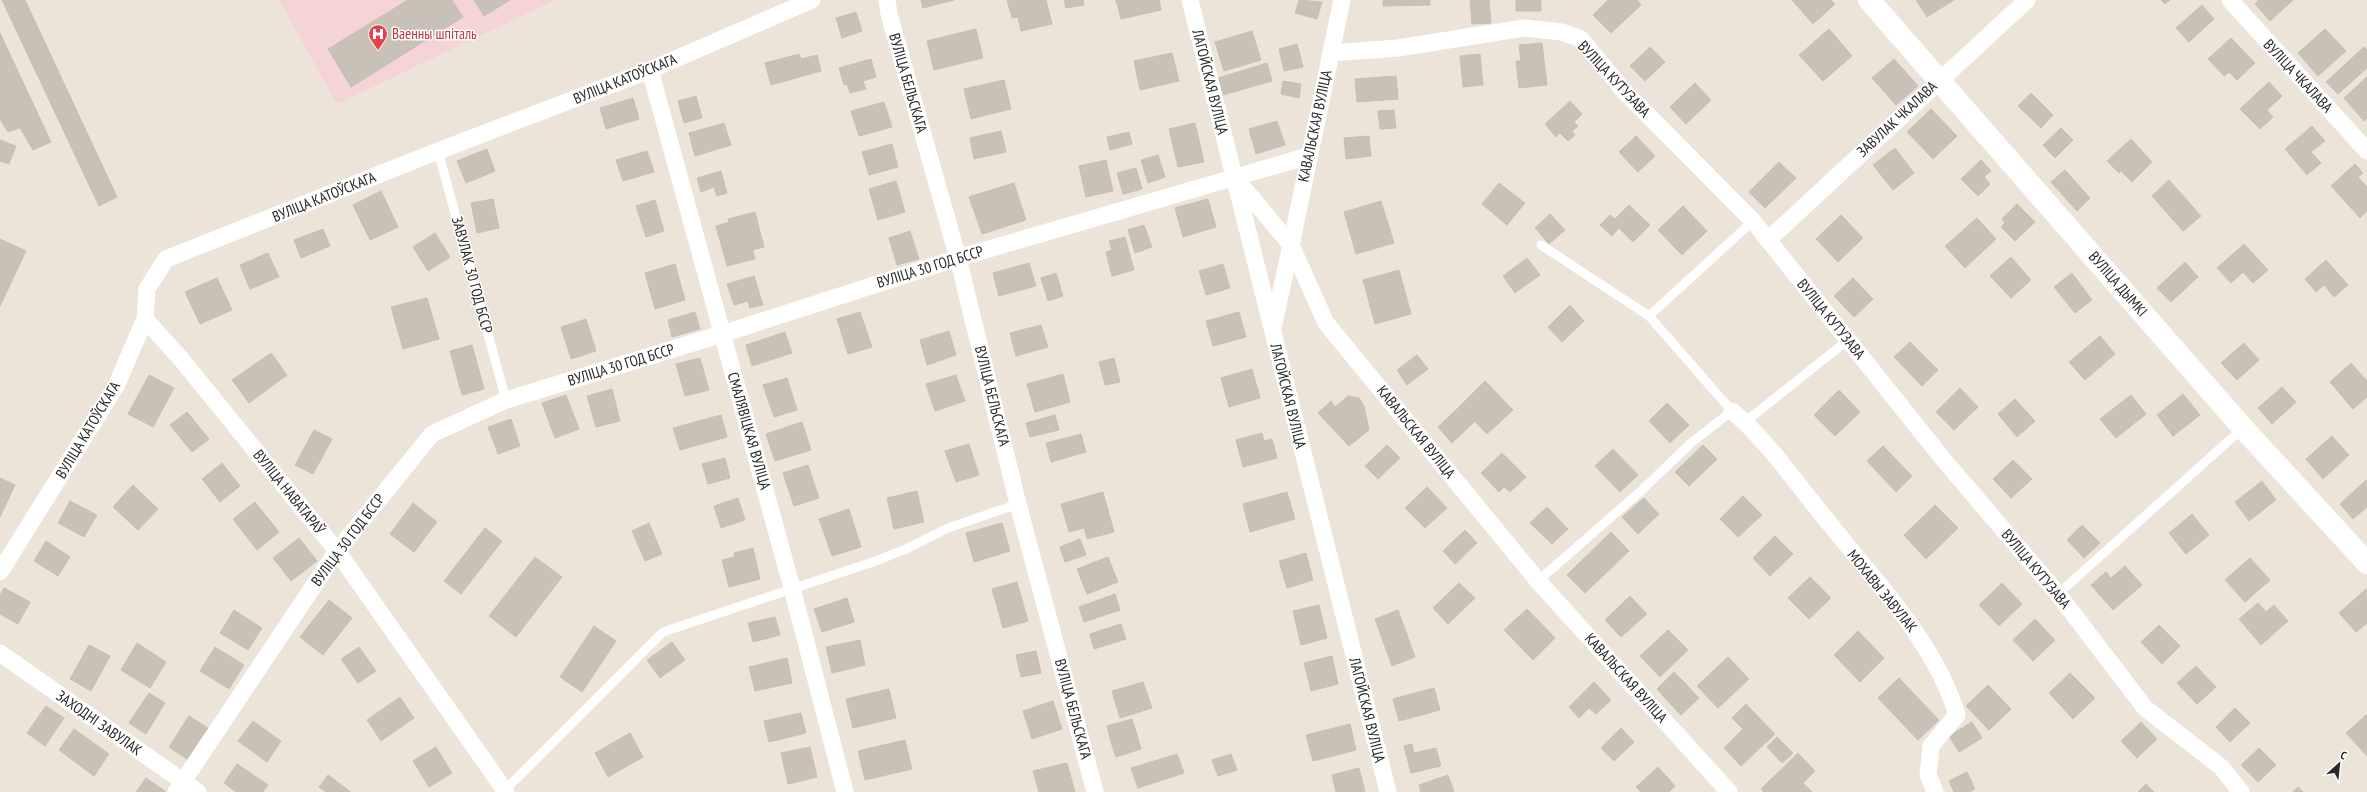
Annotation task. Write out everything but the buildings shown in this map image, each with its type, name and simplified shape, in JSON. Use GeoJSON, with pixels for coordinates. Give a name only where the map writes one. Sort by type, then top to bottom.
{"type":"FeatureCollection","features":[{"type":"Feature","properties":{"kind":"main road","name":"ВУЛІЦА ДЫМКІ"},"geometry":{"type":"LineString","coordinates":[[1876,3],[1940,80],[2244,428],[2367,563]]}},
{"type":"Feature","properties":{"kind":"street","name":"ВУЛІЦА КАТОЎСКАГА"},"geometry":{"type":"LineString","coordinates":[[0,572],[116,386],[145,319],[147,288],[166,259],[438,151],[650,70],[812,0]]}},
{"type":"Feature","properties":{"kind":"street","name":"ВУЛІЦА БЕЛЬСКАГА"},"geometry":{"type":"LineString","coordinates":[[887,0],[889,14],[958,258],[1018,504],[1095,792]]}},
{"type":"Feature","properties":{"kind":"street","name":"ЛАГОЙСКАЯ ВУЛІЦА"},"geometry":{"type":"LineString","coordinates":[[1190,0],[1272,333],[1388,792]]}},
{"type":"Feature","properties":{"kind":"street","name":"КАВАЛЬСКАЯ ВУЛІЦА"},"geometry":{"type":"LineString","coordinates":[[1342,0],[1308,156],[1291,244],[1326,322],[1538,581],[1729,792]]}},
{"type":"Feature","properties":{"kind":"street","name":"ЗАВУЛАК ЧКАЛАВА"},"geometry":{"type":"LineString","coordinates":[[1768,240],[2027,0]]}},
{"type":"Feature","properties":{"kind":"street","name":"ВУЛІЦА ЧКАЛАВА"},"geometry":{"type":"LineString","coordinates":[[2230,0],[2367,151]]}},
{"type":"Feature","properties":{"kind":"street","name":"ВУЛІЦА КУТУЗАВА"},"geometry":{"type":"LineString","coordinates":[[1331,53],[1398,48],[1524,28],[1562,32],[1581,39],[1624,92],[1753,220],[1943,459],[2058,594],[2145,708],[2221,767],[2241,792]]}},
{"type":"Feature","properties":{"kind":"street","name":"СМАЛЯВІЦКАЯ ВУЛІЦА"},"geometry":{"type":"LineString","coordinates":[[650,70],[792,588],[845,792]]}},
{"type":"Feature","properties":{"kind":"street","name":"ВУЛІЦА 30 ГОД БССР"},"geometry":{"type":"LineString","coordinates":[[180,787],[337,551],[432,434],[506,400],[722,334],[958,258],[1308,156]]}},
{"type":"Feature","properties":{"kind":"street"},"geometry":{"type":"LineString","coordinates":[[1234,177],[1291,244],[1272,333]]}},
{"type":"Feature","properties":{"kind":"street","name":"ВУЛІЦА НАВАТАРАЎ"},"geometry":{"type":"LineString","coordinates":[[145,319],[181,359],[337,551],[505,791]]}},
{"type":"Feature","properties":{"kind":"street","name":"МОХАВЫ ЗАВУЛАК"},"geometry":{"type":"LineString","coordinates":[[1732,410],[1745,422],[1926,645],[1952,697],[1957,715],[1931,746],[1928,774],[1935,792]]}},
{"type":"Feature","properties":{"kind":"street","name":"ЗАХОДНІ ЗАВУЛАК"},"geometry":{"type":"LineString","coordinates":[[0,653],[180,787],[198,792]]}},
{"type":"Feature","properties":{"kind":"lane","name":"ЗАВУЛАК 30 ГОД БССР"},"geometry":{"type":"LineString","coordinates":[[438,151],[506,400]]}},
{"type":"Feature","properties":{"kind":"lane"},"geometry":{"type":"LineString","coordinates":[[1649,316],[1753,220]]}},
{"type":"Feature","properties":{"kind":"lane"},"geometry":{"type":"LineString","coordinates":[[1538,581],[1642,490],[1691,443],[1732,410],[1649,316],[1541,245]]}},
{"type":"Feature","properties":{"kind":"lane"},"geometry":{"type":"LineString","coordinates":[[1745,422],[1848,340]]}},
{"type":"Feature","properties":{"kind":"lane"},"geometry":{"type":"LineString","coordinates":[[2058,594],[2244,428]]}},
{"type":"Feature","properties":{"kind":"lane"},"geometry":{"type":"LineString","coordinates":[[505,791],[663,632],[873,562],[906,549],[948,528],[1018,504]]}},
{"type":"Feature","properties":{"kind":"shaded area","name":"Ваенны шпіталь"},"geometry":{"type":"Polygon","coordinates":[[[279,0],[555,0],[337,104],[279,0]]]}},
{"type":"Feature","properties":{"kind":"place","name":"Ваенны шпіталь"},"geometry":{"type":"Point","coordinates":[378,51]}}]}
